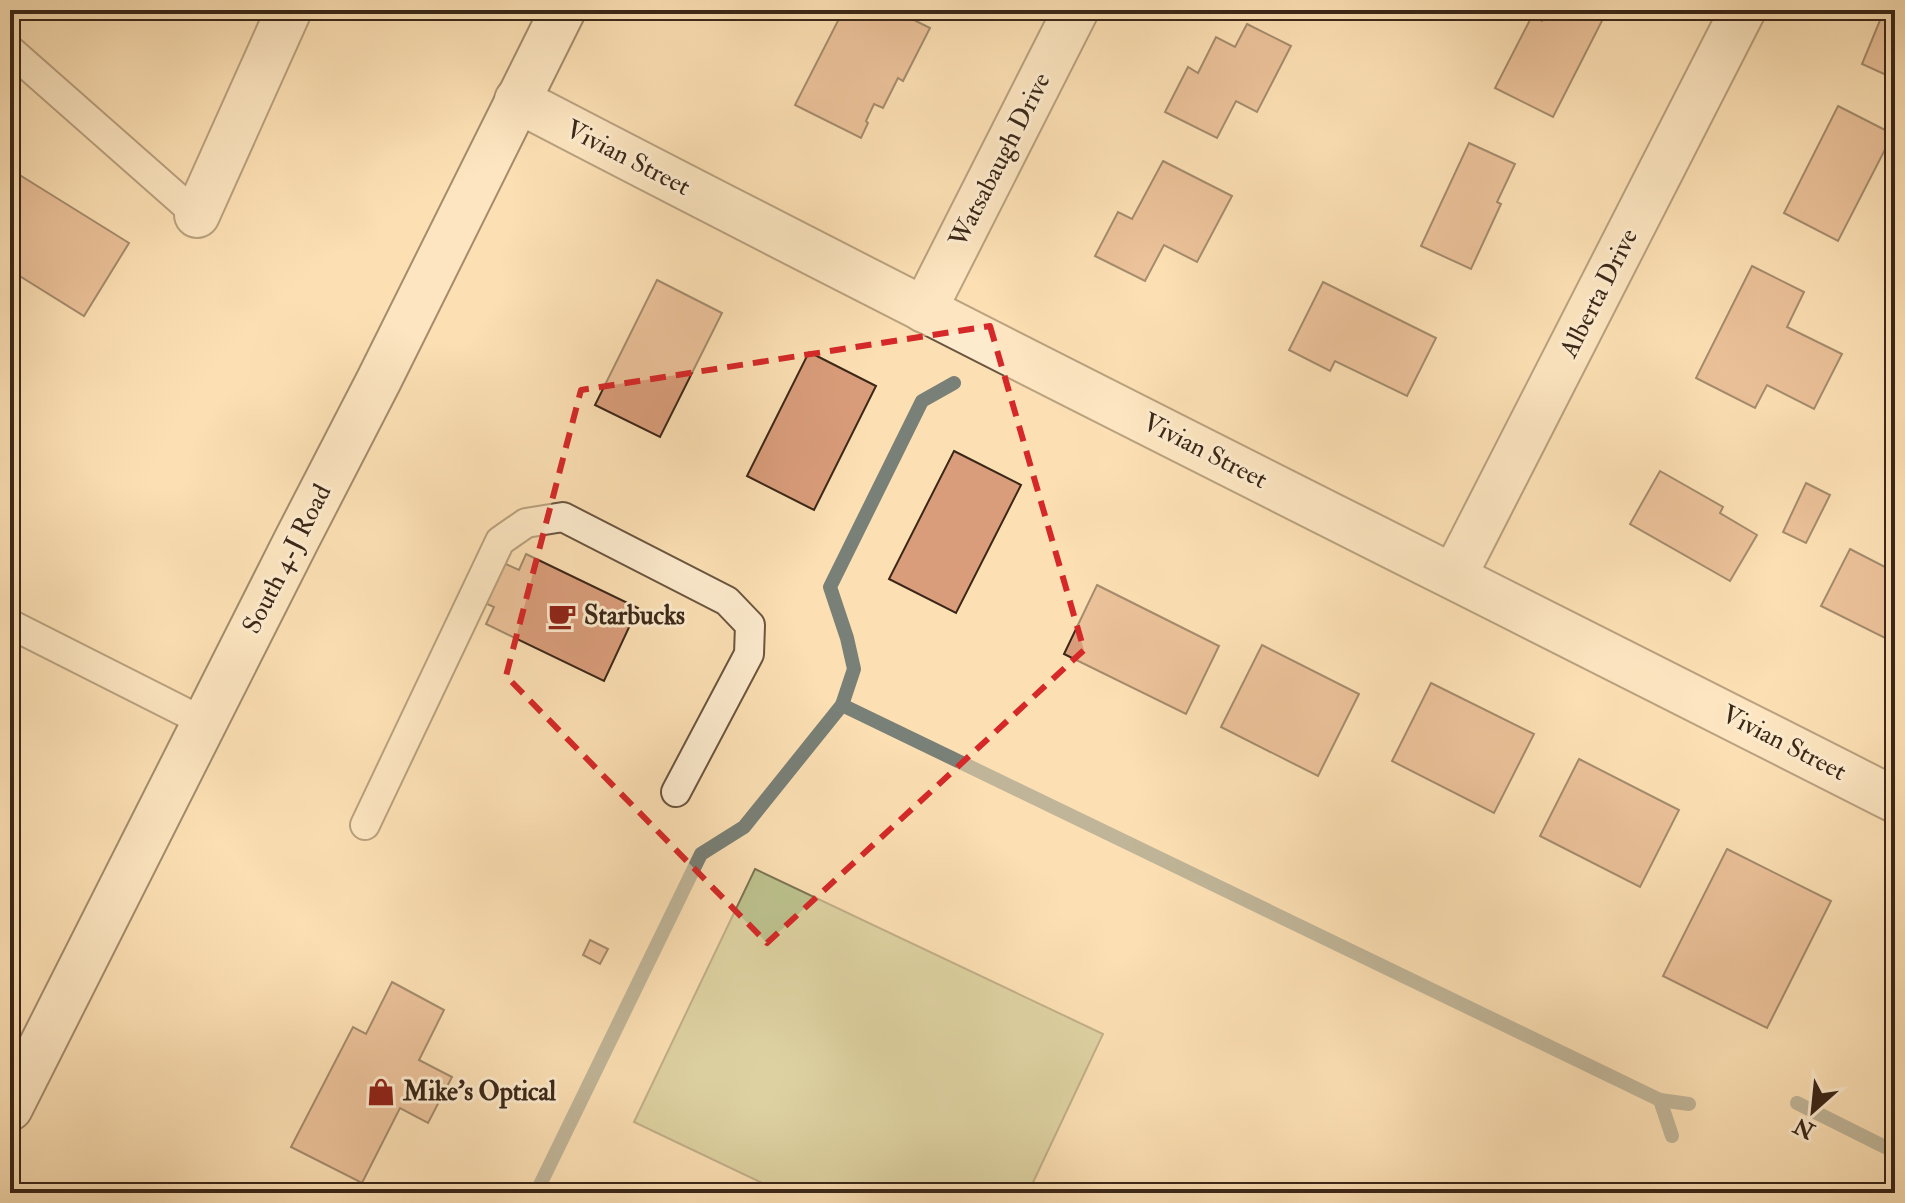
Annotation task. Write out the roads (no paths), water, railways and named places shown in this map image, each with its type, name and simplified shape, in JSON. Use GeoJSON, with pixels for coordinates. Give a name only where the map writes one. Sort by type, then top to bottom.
{"type":"FeatureCollection","features":[{"type":"Feature","properties":{"kind":"street"},"geometry":{"type":"LineString","coordinates":[[197,215],[289,10]]}},
{"type":"Feature","properties":{"kind":"street","name":"South 4-J Road"},"geometry":{"type":"LineString","coordinates":[[10,1108],[563,10]]}},
{"type":"Feature","properties":{"kind":"street","name":"Watsabaugh Drive"},"geometry":{"type":"LineString","coordinates":[[924,310],[1076,10]]}},
{"type":"Feature","properties":{"kind":"street","name":"Alberta Drive"},"geometry":{"type":"LineString","coordinates":[[1454,576],[1743,10]]}},
{"type":"Feature","properties":{"kind":"street","name":"Vivian Street"},"geometry":{"type":"LineString","coordinates":[[517,100],[924,310],[1895,800]]}},
{"type":"Feature","properties":{"kind":"lane"},"geometry":{"type":"LineString","coordinates":[[10,50],[197,215]]}},
{"type":"Feature","properties":{"kind":"lane"},"geometry":{"type":"LineString","coordinates":[[365,825],[500,541],[526,523],[563,517],[727,601],[750,625],[749,654],[676,792]]}},
{"type":"Feature","properties":{"kind":"lane"},"geometry":{"type":"LineString","coordinates":[[10,624],[204,722]]}},
{"type":"Feature","properties":{"kind":"waterway"},"geometry":{"type":"LineString","coordinates":[[842,705],[854,669],[830,587],[922,401],[954,383]]}},
{"type":"Feature","properties":{"kind":"waterway"},"geometry":{"type":"LineString","coordinates":[[536,1193],[701,854],[744,827],[842,705],[1660,1100],[1689,1104]]}},
{"type":"Feature","properties":{"kind":"waterway"},"geometry":{"type":"LineString","coordinates":[[1660,1100],[1672,1136]]}},
{"type":"Feature","properties":{"kind":"waterway"},"geometry":{"type":"LineString","coordinates":[[1797,1103],[1895,1152]]}},
{"type":"Feature","properties":{"kind":"place","name":"Starbucks"},"geometry":{"type":"Point","coordinates":[562,616]}},
{"type":"Feature","properties":{"kind":"place","name":"Mike's Optical"},"geometry":{"type":"Point","coordinates":[381,1092]}}]}
